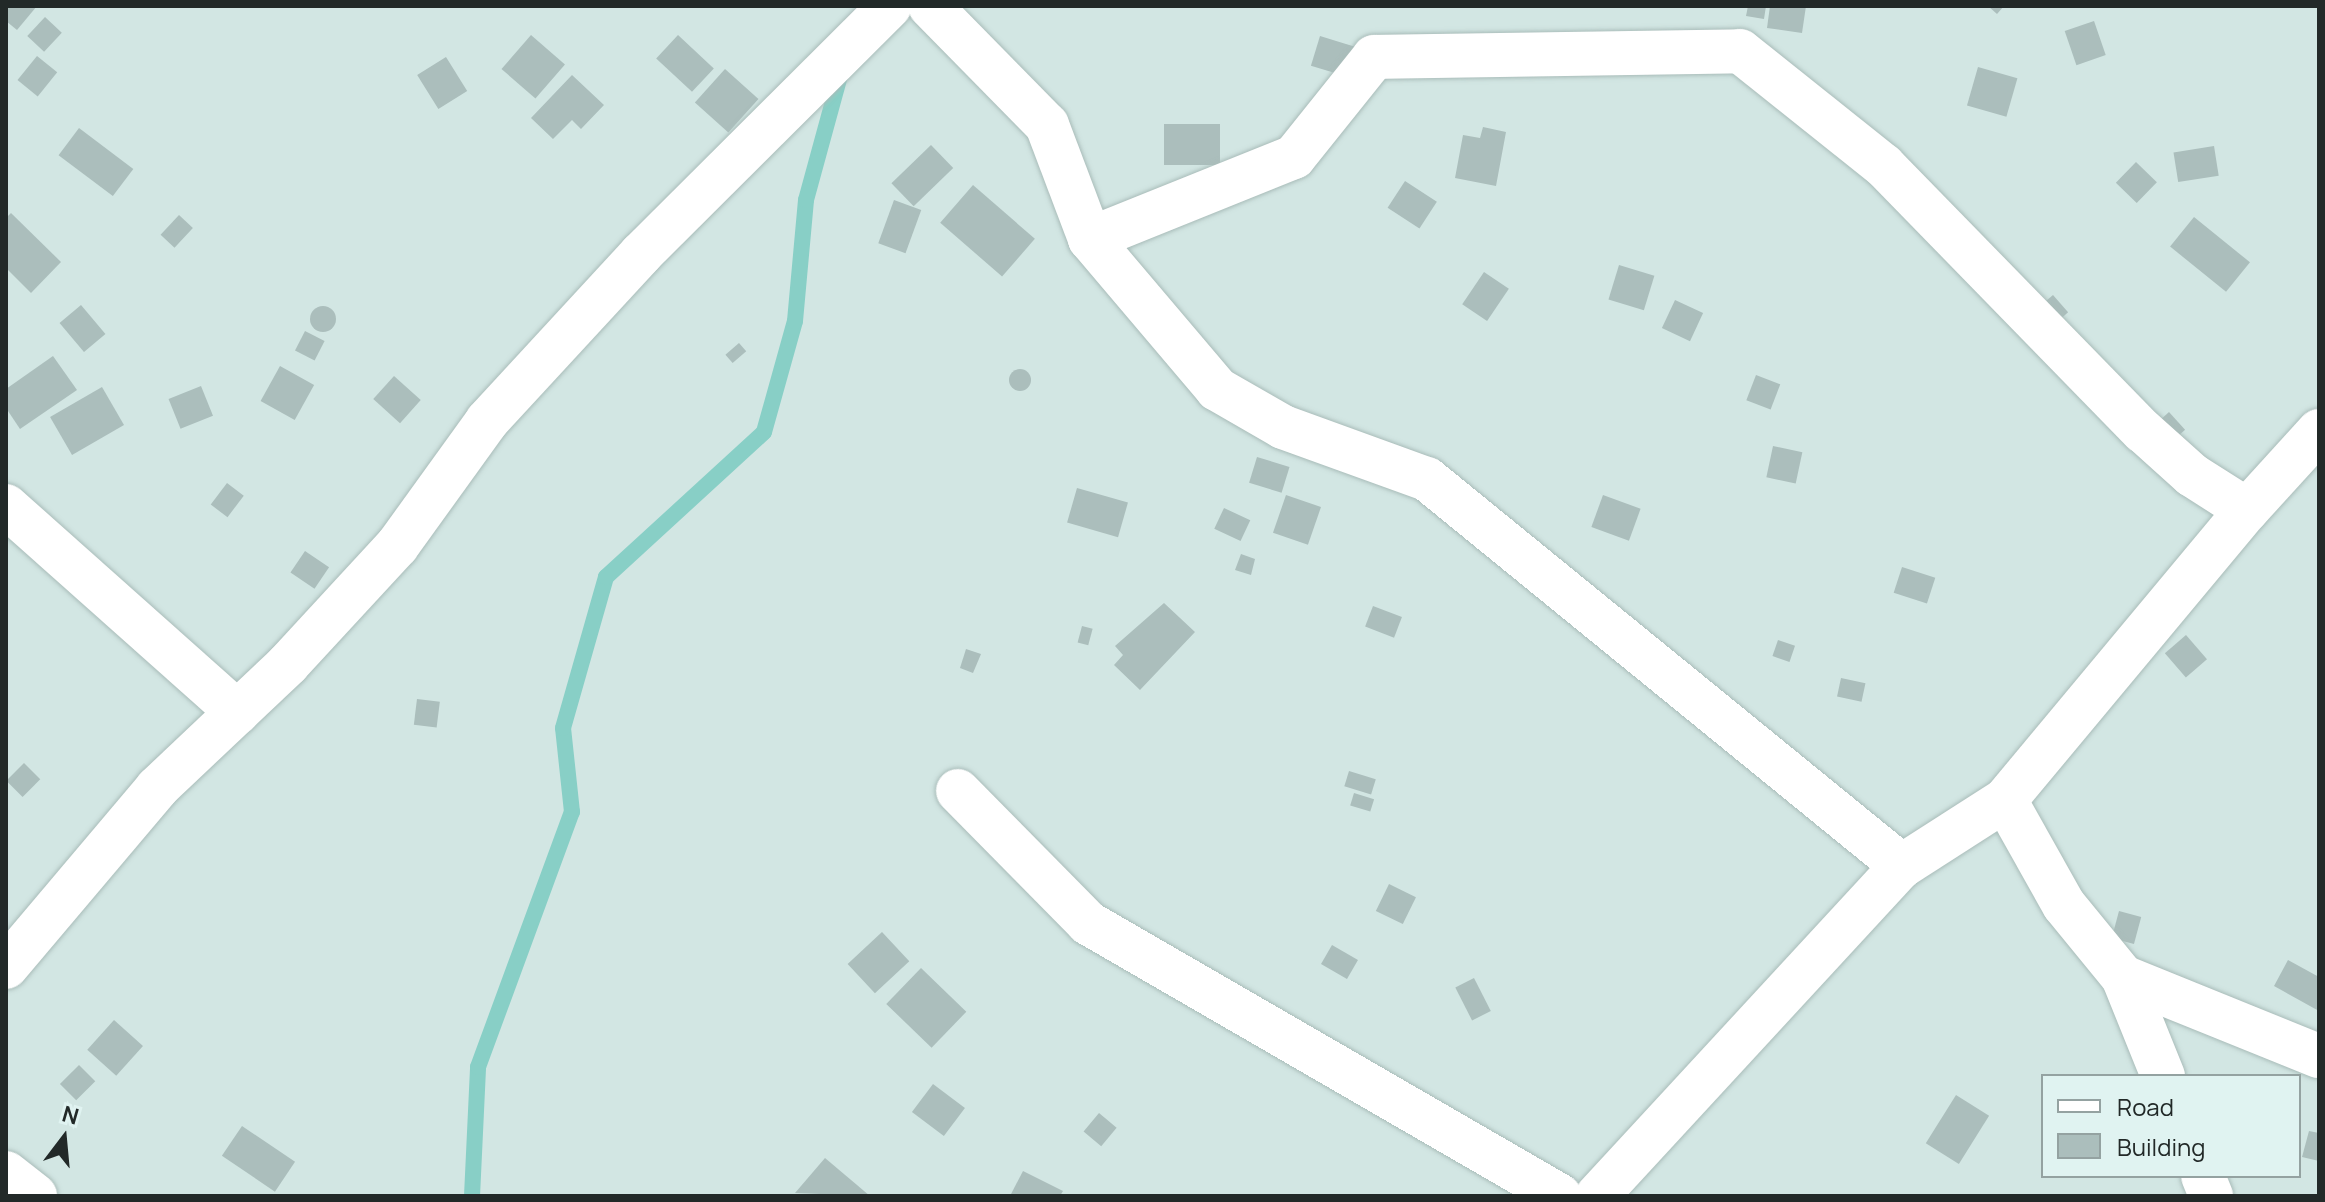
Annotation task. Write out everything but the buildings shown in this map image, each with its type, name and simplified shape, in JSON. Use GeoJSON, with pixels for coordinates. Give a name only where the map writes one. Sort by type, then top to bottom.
{"type":"FeatureCollection","features":[{"type":"Feature","properties":{"kind":"street"},"geometry":{"type":"LineString","coordinates":[[6,967],[157,788],[237,712],[397,546],[487,421],[518,387],[641,254],[890,6]]}},
{"type":"Feature","properties":{"kind":"street"},"geometry":{"type":"LineString","coordinates":[[930,6],[1047,125],[1090,239],[1217,389],[1283,427],[1427,479],[1902,866]]}},
{"type":"Feature","properties":{"kind":"street"},"geometry":{"type":"LineString","coordinates":[[1090,239],[1294,157],[1374,57],[1740,51],[1884,166],[2143,431],[2192,475],[2247,510]]}},
{"type":"Feature","properties":{"kind":"street"},"geometry":{"type":"LineString","coordinates":[[1597,1196],[1902,866],[2005,800],[2247,510],[2319,431]]}},
{"type":"Feature","properties":{"kind":"street"},"geometry":{"type":"LineString","coordinates":[[6,506],[237,712]]}},
{"type":"Feature","properties":{"kind":"street"},"geometry":{"type":"LineString","coordinates":[[958,791],[1088,923],[1560,1196]]}},
{"type":"Feature","properties":{"kind":"street"},"geometry":{"type":"LineString","coordinates":[[2005,800],[2064,905],[2123,977],[2162,1074]]}},
{"type":"Feature","properties":{"kind":"street"},"geometry":{"type":"LineString","coordinates":[[2123,977],[2319,1056]]}},
{"type":"Feature","properties":{"kind":"street"},"geometry":{"type":"LineString","coordinates":[[6,1173],[35,1196]]}},
{"type":"Feature","properties":{"kind":"waterway"},"geometry":{"type":"LineString","coordinates":[[472,1196],[478,1067],[572,812],[563,728],[606,577],[764,432],[795,321],[806,200],[841,72]]}}]}
